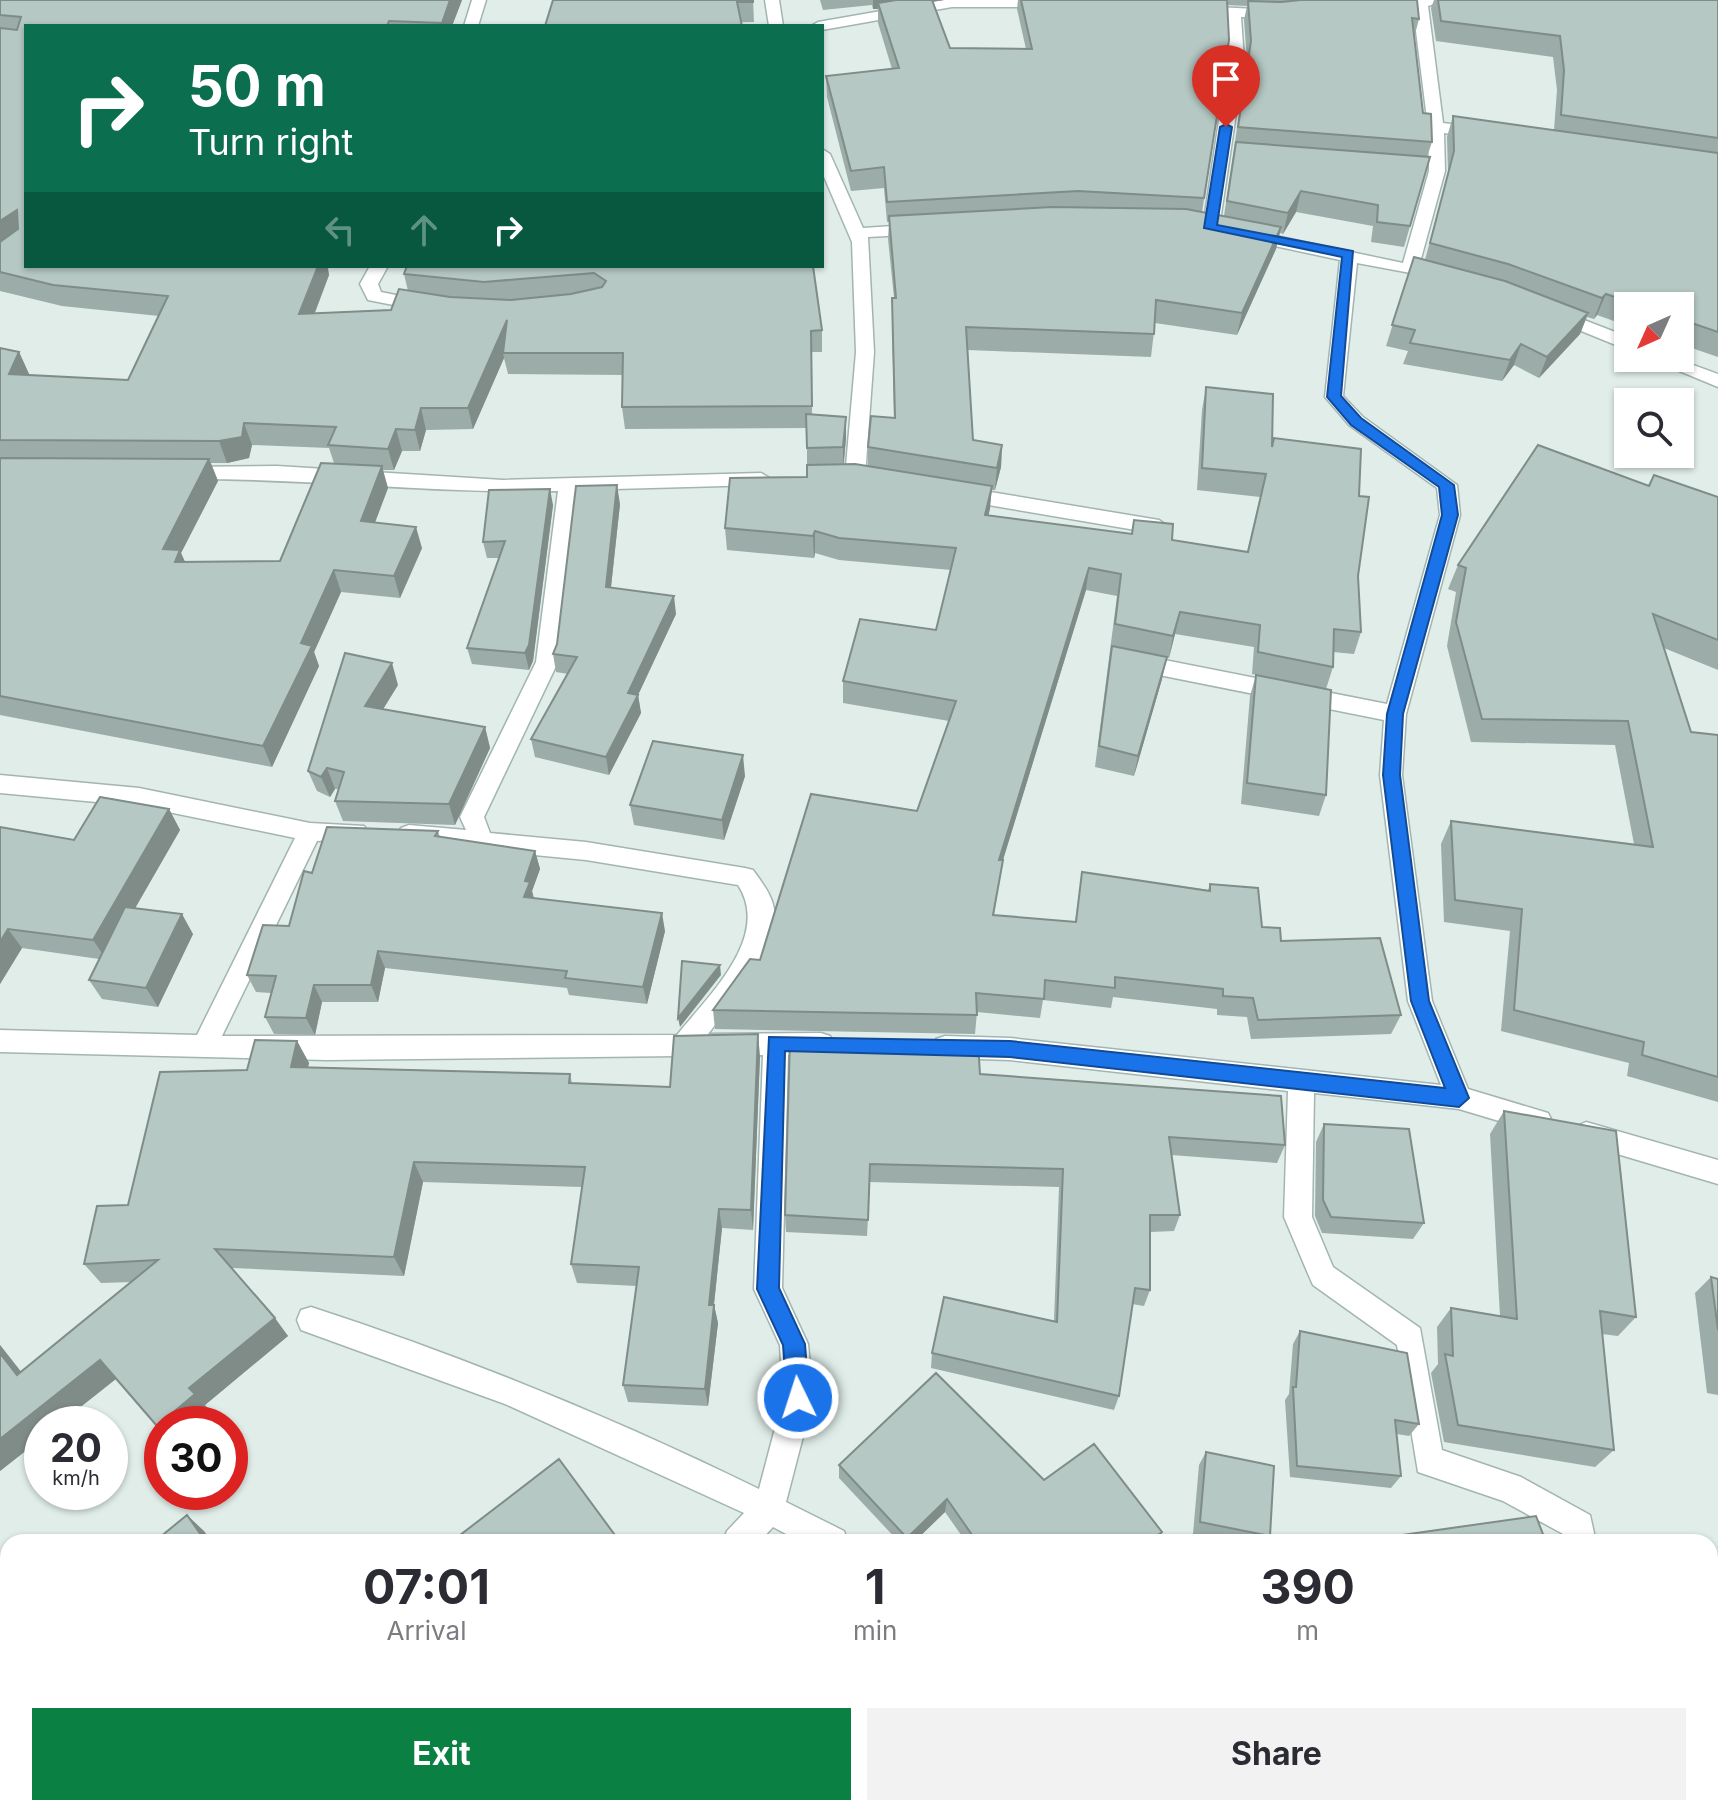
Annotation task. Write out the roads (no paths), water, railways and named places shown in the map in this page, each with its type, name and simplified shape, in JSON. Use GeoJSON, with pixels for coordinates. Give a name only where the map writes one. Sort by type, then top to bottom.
{"type":"FeatureCollection","features":[{"type":"Feature","properties":{"kind":"street"},"geometry":{"type":"LineString","coordinates":[[472,24],[479,0]]}},
{"type":"Feature","properties":{"kind":"street"},"geometry":{"type":"LineString","coordinates":[[772,0],[776,24]]}},
{"type":"Feature","properties":{"kind":"street"},"geometry":{"type":"LineString","coordinates":[[1375,7],[1441,0]]}},
{"type":"Feature","properties":{"kind":"street"},"geometry":{"type":"LineString","coordinates":[[824,25],[952,3],[1034,1],[1065,4]]}},
{"type":"Feature","properties":{"kind":"street"},"geometry":{"type":"LineString","coordinates":[[1410,269],[1436,127],[1420,3]]}},
{"type":"Feature","properties":{"kind":"street"},"geometry":{"type":"LineString","coordinates":[[1172,9],[1291,13]]}},
{"type":"Feature","properties":{"kind":"street"},"geometry":{"type":"LineString","coordinates":[[1233,12],[1236,60],[1229,155],[1203,227],[1349,254],[1453,279]]}},
{"type":"Feature","properties":{"kind":"street"},"geometry":{"type":"LineString","coordinates":[[1436,127],[1504,135]]}},
{"type":"Feature","properties":{"kind":"street"},"geometry":{"type":"LineString","coordinates":[[824,159],[861,242],[865,352],[855,478]]}},
{"type":"Feature","properties":{"kind":"street"},"geometry":{"type":"LineString","coordinates":[[857,233],[935,228]]}},
{"type":"Feature","properties":{"kind":"street"},"geometry":{"type":"LineString","coordinates":[[1349,254],[1334,397],[1356,421],[1447,485],[1450,515],[1395,714],[1391,775],[1420,1001],[1459,1098]]}},
{"type":"Feature","properties":{"kind":"street"},"geometry":{"type":"LineString","coordinates":[[378,268],[369,284],[374,296],[398,303],[442,308]]}},
{"type":"Feature","properties":{"kind":"street"},"geometry":{"type":"LineString","coordinates":[[1539,308],[1614,338]]}},
{"type":"Feature","properties":{"kind":"street"},"geometry":{"type":"LineString","coordinates":[[1694,372],[1718,381]]}},
{"type":"Feature","properties":{"kind":"street"},"geometry":{"type":"LineString","coordinates":[[166,473],[277,472],[503,486],[779,478]]}},
{"type":"Feature","properties":{"kind":"street"},"geometry":{"type":"LineString","coordinates":[[481,838],[472,817],[547,662],[569,484]]}},
{"type":"Feature","properties":{"kind":"street"},"geometry":{"type":"LineString","coordinates":[[947,492],[1159,527]]}},
{"type":"Feature","properties":{"kind":"street"},"geometry":{"type":"LineString","coordinates":[[1110,657],[1395,714]]}},
{"type":"Feature","properties":{"kind":"street"},"geometry":{"type":"LineString","coordinates":[[0,784],[139,797],[310,832],[481,838],[745,877],[762,907],[760,932],[739,972],[685,1044]]}},
{"type":"Feature","properties":{"kind":"street"},"geometry":{"type":"LineString","coordinates":[[204,1046],[310,832]]}},
{"type":"Feature","properties":{"kind":"street"},"geometry":{"type":"LineString","coordinates":[[0,1041],[327,1049],[776,1042],[838,1044]]}},
{"type":"Feature","properties":{"kind":"street"},"geometry":{"type":"LineString","coordinates":[[746,1534],[769,1509],[798,1398],[794,1344],[768,1289],[776,1042]]}},
{"type":"Feature","properties":{"kind":"street"},"geometry":{"type":"LineString","coordinates":[[917,1046],[1010,1049],[1301,1078],[1459,1098],[1718,1172]]}},
{"type":"Feature","properties":{"kind":"street"},"geometry":{"type":"LineString","coordinates":[[1301,1078],[1298,1217],[1323,1276],[1410,1338],[1429,1461],[1524,1496],[1579,1526],[1580,1534]]}},
{"type":"Feature","properties":{"kind":"street"},"geometry":{"type":"LineString","coordinates":[[311,1320],[421,1355],[769,1509],[817,1534]]}}]}
